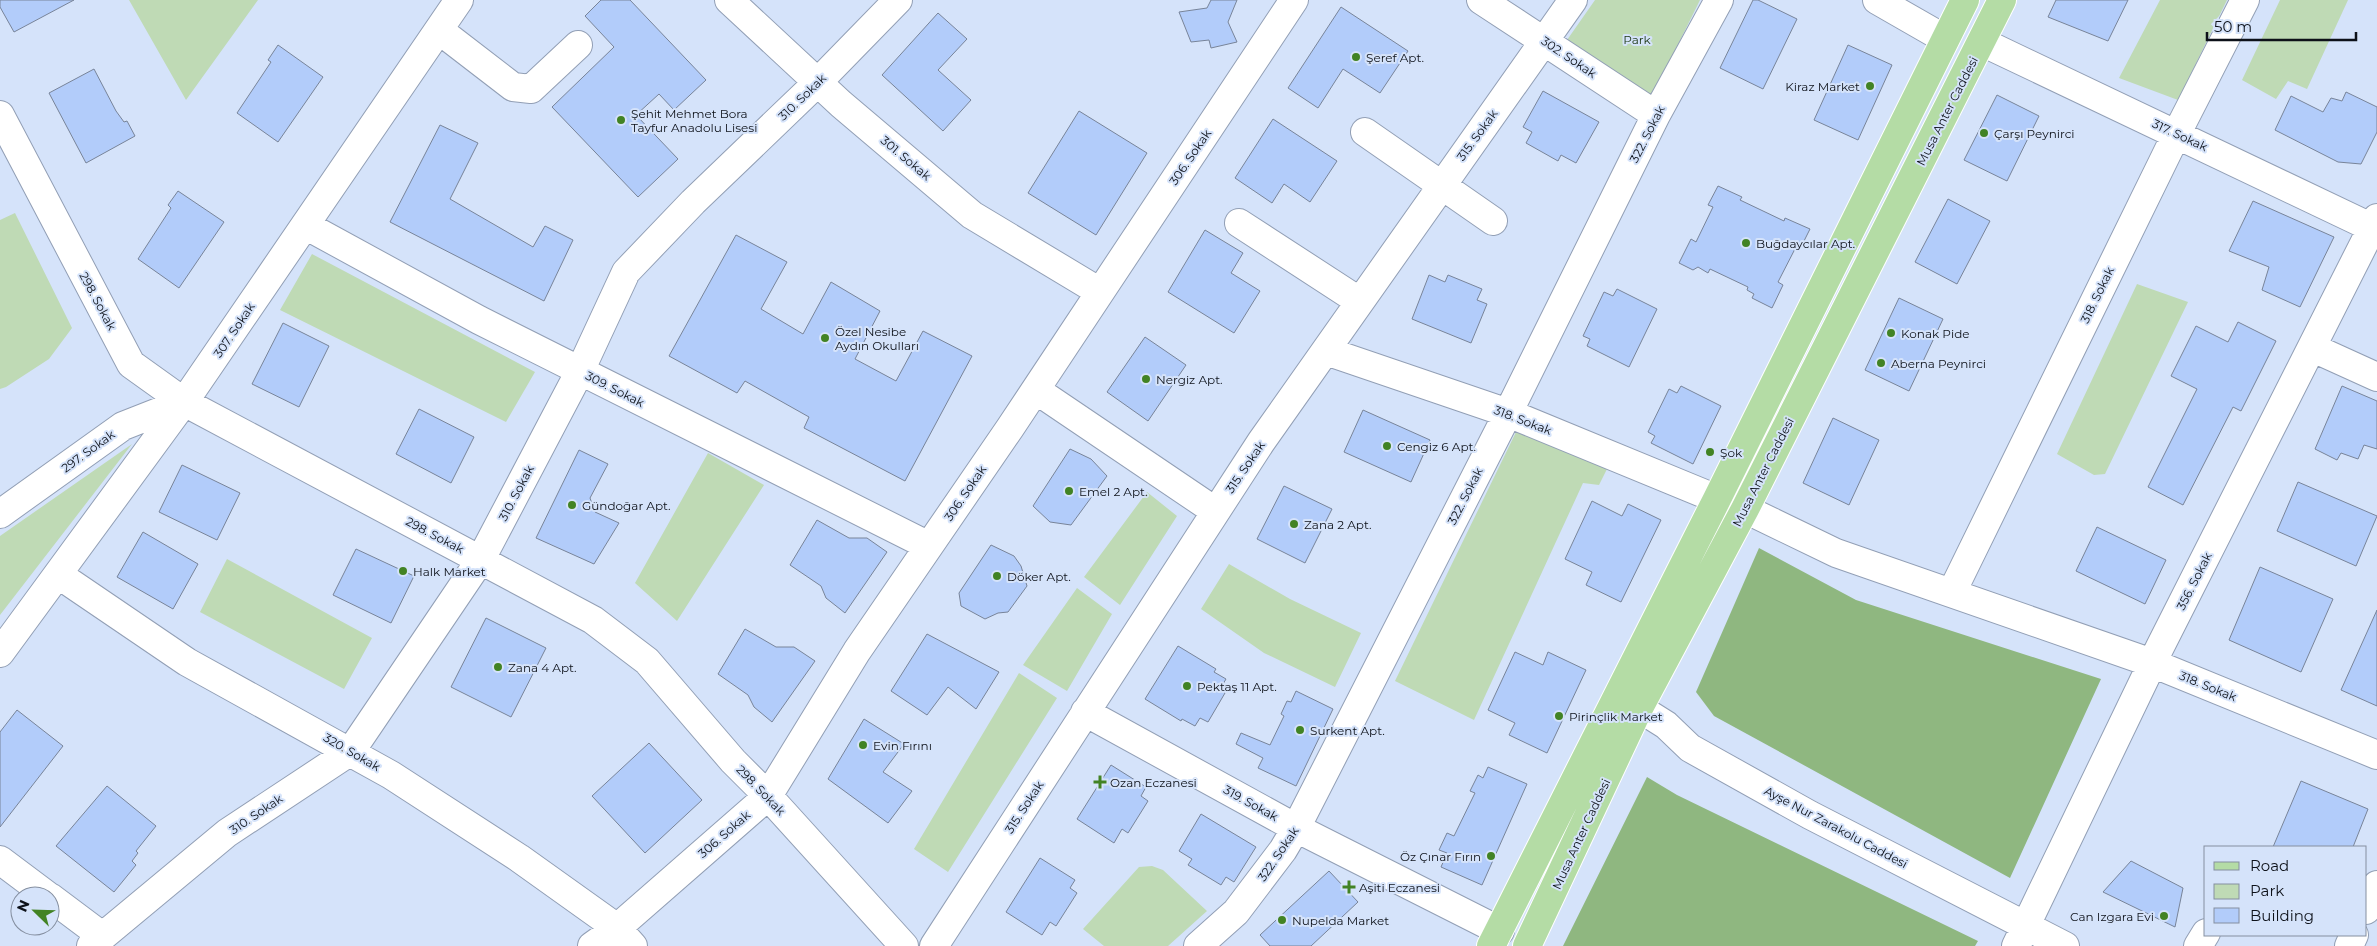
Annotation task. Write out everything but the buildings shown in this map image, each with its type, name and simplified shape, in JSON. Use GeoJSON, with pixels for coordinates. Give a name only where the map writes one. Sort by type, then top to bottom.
{"type":"FeatureCollection","features":[{"type":"Feature","properties":{"kind":"main road","name":"Musa Anter Caddesi"},"geometry":{"type":"LineString","coordinates":[[1527,946],[1627,703],[1717,499],[1965,0]]}},
{"type":"Feature","properties":{"kind":"main road","name":"Musa Anter Caddesi"},"geometry":{"type":"LineString","coordinates":[[1495,938],[1627,703],[1745,509],[2002,0]]}},
{"type":"Feature","properties":{"kind":"street","name":"307. Sokak"},"geometry":{"type":"LineString","coordinates":[[0,653],[184,402],[459,0]]}},
{"type":"Feature","properties":{"kind":"street","name":"301. Sokak"},"geometry":{"type":"LineString","coordinates":[[729,0],[818,82],[972,215],[1100,292]]}},
{"type":"Feature","properties":{"kind":"street","name":"310. Sokak"},"geometry":{"type":"LineString","coordinates":[[97,941],[227,833],[350,751],[481,559],[580,371],[626,272],[693,202],[818,82],[898,0]]}},
{"type":"Feature","properties":{"kind":"street","name":"306. Sokak"},"geometry":{"type":"LineString","coordinates":[[592,946],[625,937],[768,796],[857,651],[1036,390],[1294,0]]}},
{"type":"Feature","properties":{"kind":"street","name":"302. Sokak"},"geometry":{"type":"LineString","coordinates":[[1481,0],[1656,115]]}},
{"type":"Feature","properties":{"kind":"street","name":"315. Sokak"},"geometry":{"type":"LineString","coordinates":[[934,946],[1216,511],[1359,302],[1573,0]]}},
{"type":"Feature","properties":{"kind":"street","name":"322. Sokak"},"geometry":{"type":"LineString","coordinates":[[1198,946],[1236,912],[1283,850],[1296,828],[1508,413],[1656,115],[1719,0]]}},
{"type":"Feature","properties":{"kind":"street"},"geometry":{"type":"LineString","coordinates":[[1877,0],[1946,39]]}},
{"type":"Feature","properties":{"kind":"street","name":"318. Sokak"},"geometry":{"type":"LineString","coordinates":[[1952,592],[2177,133],[2245,0]]}},
{"type":"Feature","properties":{"kind":"street"},"geometry":{"type":"LineString","coordinates":[[439,30],[513,87],[531,89],[578,44]]}},
{"type":"Feature","properties":{"kind":"street","name":"317. Sokak"},"geometry":{"type":"LineString","coordinates":[[1982,42],[2375,225]]}},
{"type":"Feature","properties":{"kind":"street","name":"298. Sokak"},"geometry":{"type":"LineString","coordinates":[[0,115],[131,364],[184,402],[594,620],[647,661],[733,761],[768,796],[904,946]]}},
{"type":"Feature","properties":{"kind":"street"},"geometry":{"type":"LineString","coordinates":[[1365,132],[1493,221]]}},
{"type":"Feature","properties":{"kind":"street"},"geometry":{"type":"LineString","coordinates":[[1239,223],[1359,302]]}},
{"type":"Feature","properties":{"kind":"street","name":"309. Sokak"},"geometry":{"type":"LineString","coordinates":[[305,225],[479,320],[929,546]]}},
{"type":"Feature","properties":{"kind":"street","name":"356. Sokak"},"geometry":{"type":"LineString","coordinates":[[2021,936],[2152,663],[2375,225]]}},
{"type":"Feature","properties":{"kind":"street"},"geometry":{"type":"LineString","coordinates":[[2313,348],[2377,377]]}},
{"type":"Feature","properties":{"kind":"street","name":"318. Sokak"},"geometry":{"type":"LineString","coordinates":[[1326,351],[1508,413],[1717,499]]}},
{"type":"Feature","properties":{"kind":"street"},"geometry":{"type":"LineString","coordinates":[[1036,390],[1216,511]]}},
{"type":"Feature","properties":{"kind":"street","name":"297. Sokak"},"geometry":{"type":"LineString","coordinates":[[0,514],[123,426],[184,402]]}},
{"type":"Feature","properties":{"kind":"street","name":"318. Sokak"},"geometry":{"type":"LineString","coordinates":[[1745,509],[1836,553],[2152,663],[2377,754]]}},
{"type":"Feature","properties":{"kind":"street","name":"320. Sokak"},"geometry":{"type":"LineString","coordinates":[[58,575],[187,662],[350,751],[519,858],[625,937]]}},
{"type":"Feature","properties":{"kind":"street","name":"Ayşe Nur Zarakolu Caddesi"},"geometry":{"type":"LineString","coordinates":[[1627,703],[1666,725],[1690,748],[2021,936],[2065,946]]}},
{"type":"Feature","properties":{"kind":"street","name":"319. Sokak"},"geometry":{"type":"LineString","coordinates":[[1085,712],[1495,938]]}},
{"type":"Feature","properties":{"kind":"street"},"geometry":{"type":"LineString","coordinates":[[0,860],[34,886]]}},
{"type":"Feature","properties":{"kind":"street"},"geometry":{"type":"LineString","coordinates":[[2367,908],[2377,885]]}},
{"type":"Feature","properties":{"kind":"street"},"geometry":{"type":"LineString","coordinates":[[60,907],[97,941]]}},
{"type":"Feature","properties":{"kind":"green space"},"geometry":{"type":"Polygon","coordinates":[[[129,0],[258,0],[186,100],[129,0]]]}},
{"type":"Feature","properties":{"kind":"green space","name":"Park"},"geometry":{"type":"Polygon","coordinates":[[[1595,0],[1700,0],[1652,97],[1567,40],[1595,0]]]}},
{"type":"Feature","properties":{"kind":"green space"},"geometry":{"type":"Polygon","coordinates":[[[2160,0],[2227,0],[2178,100],[2119,78],[2160,0]]]}},
{"type":"Feature","properties":{"kind":"green space"},"geometry":{"type":"Polygon","coordinates":[[[2280,0],[2348,0],[2307,89],[2288,81],[2276,99],[2242,80],[2280,0]]]}},
{"type":"Feature","properties":{"kind":"green space"},"geometry":{"type":"Polygon","coordinates":[[[15,213],[72,328],[49,359],[0,389],[0,220],[15,213]]]}},
{"type":"Feature","properties":{"kind":"green space"},"geometry":{"type":"Polygon","coordinates":[[[312,254],[535,372],[506,422],[280,310],[312,254]]]}},
{"type":"Feature","properties":{"kind":"green space"},"geometry":{"type":"Polygon","coordinates":[[[2137,284],[2188,302],[2105,474],[2094,475],[2057,454],[2137,284]]]}},
{"type":"Feature","properties":{"kind":"green space"},"geometry":{"type":"Polygon","coordinates":[[[1517,430],[1608,467],[1599,485],[1583,483],[1474,720],[1395,681],[1517,430]]]}},
{"type":"Feature","properties":{"kind":"green space"},"geometry":{"type":"Polygon","coordinates":[[[132,444],[0,615],[0,536],[132,444]]]}},
{"type":"Feature","properties":{"kind":"green space"},"geometry":{"type":"Polygon","coordinates":[[[708,453],[764,485],[677,621],[635,583],[708,453]]]}},
{"type":"Feature","properties":{"kind":"green space"},"geometry":{"type":"Polygon","coordinates":[[[1147,492],[1177,516],[1120,605],[1084,577],[1147,492]]]}},
{"type":"Feature","properties":{"kind":"green space"},"geometry":{"type":"Polygon","coordinates":[[[1759,548],[1856,600],[2101,679],[2010,878],[1714,716],[1696,692],[1759,548]]]}},
{"type":"Feature","properties":{"kind":"green space"},"geometry":{"type":"Polygon","coordinates":[[[227,559],[372,638],[344,689],[200,612],[227,559]]]}},
{"type":"Feature","properties":{"kind":"green space"},"geometry":{"type":"Polygon","coordinates":[[[1229,564],[1290,599],[1361,633],[1335,687],[1264,653],[1201,609],[1229,564]]]}},
{"type":"Feature","properties":{"kind":"green space"},"geometry":{"type":"Polygon","coordinates":[[[1077,588],[1112,614],[1067,691],[1023,665],[1077,588]]]}},
{"type":"Feature","properties":{"kind":"green space"},"geometry":{"type":"Polygon","coordinates":[[[1019,673],[1057,698],[948,872],[914,849],[1019,673]]]}},
{"type":"Feature","properties":{"kind":"green space"},"geometry":{"type":"Polygon","coordinates":[[[1647,777],[1677,795],[1978,941],[1975,946],[1563,946],[1647,777]]]}},
{"type":"Feature","properties":{"kind":"green space"},"geometry":{"type":"Polygon","coordinates":[[[1152,866],[1163,870],[1207,911],[1168,946],[1104,946],[1083,929],[1139,867],[1152,866]]]}},
{"type":"Feature","properties":{"kind":"place","name":"Şeref Apt."},"geometry":{"type":"Point","coordinates":[1356,57]}},
{"type":"Feature","properties":{"kind":"place","name":"Kiraz Market"},"geometry":{"type":"Point","coordinates":[1870,86]}},
{"type":"Feature","properties":{"kind":"place","name":"Şehit Mehmet Bora Tayfur Anadolu Lisesi"},"geometry":{"type":"Point","coordinates":[621,120]}},
{"type":"Feature","properties":{"kind":"place","name":"Çarşı Peynirci"},"geometry":{"type":"Point","coordinates":[1984,133]}},
{"type":"Feature","properties":{"kind":"place","name":"Buğdaycılar Apt."},"geometry":{"type":"Point","coordinates":[1746,243]}},
{"type":"Feature","properties":{"kind":"place","name":"Konak Pide"},"geometry":{"type":"Point","coordinates":[1891,333]}},
{"type":"Feature","properties":{"kind":"place","name":"Özel Nesibe Aydın Okulları"},"geometry":{"type":"Point","coordinates":[825,338]}},
{"type":"Feature","properties":{"kind":"place","name":"Aberna Peynirci"},"geometry":{"type":"Point","coordinates":[1881,363]}},
{"type":"Feature","properties":{"kind":"place","name":"Nergiz Apt."},"geometry":{"type":"Point","coordinates":[1146,379]}},
{"type":"Feature","properties":{"kind":"place","name":"Cengiz 6 Apt."},"geometry":{"type":"Point","coordinates":[1387,446]}},
{"type":"Feature","properties":{"kind":"place","name":"Şok"},"geometry":{"type":"Point","coordinates":[1710,452]}},
{"type":"Feature","properties":{"kind":"place","name":"Emel 2 Apt."},"geometry":{"type":"Point","coordinates":[1069,491]}},
{"type":"Feature","properties":{"kind":"place","name":"Gündoğar Apt."},"geometry":{"type":"Point","coordinates":[572,505]}},
{"type":"Feature","properties":{"kind":"place","name":"Zana 2 Apt."},"geometry":{"type":"Point","coordinates":[1294,524]}},
{"type":"Feature","properties":{"kind":"place","name":"Halk Market"},"geometry":{"type":"Point","coordinates":[403,571]}},
{"type":"Feature","properties":{"kind":"place","name":"Döker Apt."},"geometry":{"type":"Point","coordinates":[997,576]}},
{"type":"Feature","properties":{"kind":"place","name":"Zana 4 Apt."},"geometry":{"type":"Point","coordinates":[498,667]}},
{"type":"Feature","properties":{"kind":"place","name":"Pektaş 11 Apt."},"geometry":{"type":"Point","coordinates":[1187,686]}},
{"type":"Feature","properties":{"kind":"place","name":"Pirinçlik Market"},"geometry":{"type":"Point","coordinates":[1559,716]}},
{"type":"Feature","properties":{"kind":"place","name":"Surkent Apt."},"geometry":{"type":"Point","coordinates":[1300,730]}},
{"type":"Feature","properties":{"kind":"place","name":"Evin Fırını"},"geometry":{"type":"Point","coordinates":[863,745]}},
{"type":"Feature","properties":{"kind":"place","name":"Ozan Eczanesi"},"geometry":{"type":"Point","coordinates":[1100,782]}},
{"type":"Feature","properties":{"kind":"place","name":"Öz Çınar Fırın"},"geometry":{"type":"Point","coordinates":[1491,856]}},
{"type":"Feature","properties":{"kind":"place","name":"Aşiti Eczanesi"},"geometry":{"type":"Point","coordinates":[1349,887]}},
{"type":"Feature","properties":{"kind":"place","name":"Can Izgara Evi"},"geometry":{"type":"Point","coordinates":[2164,916]}},
{"type":"Feature","properties":{"kind":"place","name":"Nupelda Market"},"geometry":{"type":"Point","coordinates":[1282,920]}}]}
